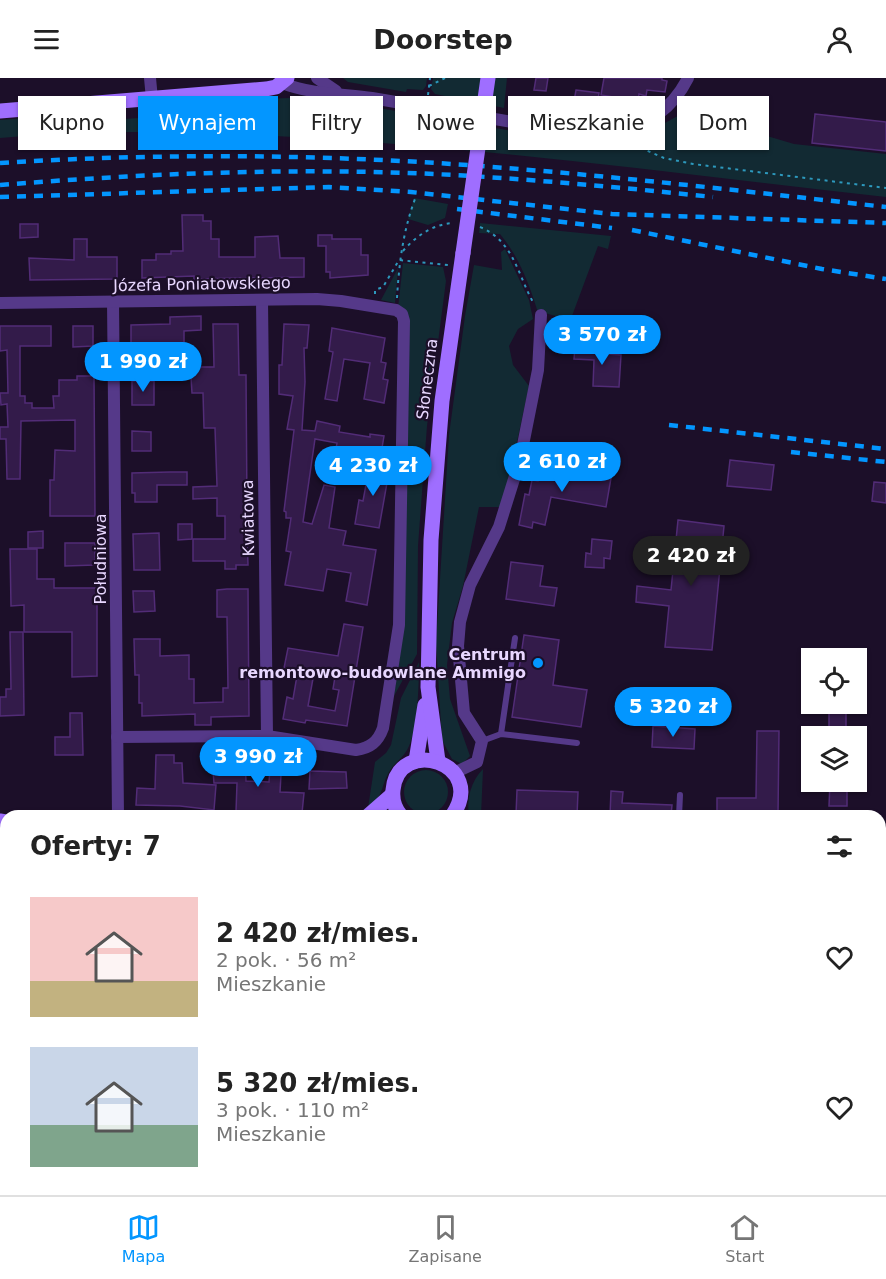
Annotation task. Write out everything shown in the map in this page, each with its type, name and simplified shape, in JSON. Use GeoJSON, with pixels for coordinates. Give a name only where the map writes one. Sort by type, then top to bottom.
{"type":"FeatureCollection","features":[{"type":"Feature","properties":{"kind":"street"},"geometry":{"type":"LineString","coordinates":[[150,78],[152,96]]}},
{"type":"Feature","properties":{"kind":"street"},"geometry":{"type":"LineString","coordinates":[[317,78],[343,94]]}},
{"type":"Feature","properties":{"kind":"street","name":"Słoneczna"},"geometry":{"type":"LineString","coordinates":[[416,761],[428,687],[434,486],[445,381],[488,78]]}},
{"type":"Feature","properties":{"kind":"street"},"geometry":{"type":"LineString","coordinates":[[665,109],[677,96],[688,78]]}},
{"type":"Feature","properties":{"kind":"street"},"geometry":{"type":"LineString","coordinates":[[186,96],[266,89],[285,81],[295,88],[508,121]]}},
{"type":"Feature","properties":{"kind":"street"},"geometry":{"type":"LineString","coordinates":[[0,111],[138,100]]}},
{"type":"Feature","properties":{"kind":"street","name":"Józefa Poniatowskiego"},"geometry":{"type":"LineString","coordinates":[[0,303],[331,299],[399,312]]}},
{"type":"Feature","properties":{"kind":"street","name":"Kwiatowa"},"geometry":{"type":"LineString","coordinates":[[262,300],[267,736]]}},
{"type":"Feature","properties":{"kind":"street","name":"Południowa"},"geometry":{"type":"LineString","coordinates":[[113,301],[118,810]]}},
{"type":"Feature","properties":{"kind":"street","name":"Słoneczna"},"geometry":{"type":"LineString","coordinates":[[267,736],[356,750],[369,747],[377,741],[383,728],[399,625],[405,330],[399,312]]}},
{"type":"Feature","properties":{"kind":"street"},"geometry":{"type":"LineString","coordinates":[[454,773],[477,762],[482,741],[464,713],[458,645],[460,622],[470,585],[500,527],[520,460],[538,370],[540,315]]}},
{"type":"Feature","properties":{"kind":"street","name":"Słoneczna"},"geometry":{"type":"LineString","coordinates":[[428,687],[438,761]]}},
{"type":"Feature","properties":{"kind":"street"},"geometry":{"type":"LineString","coordinates":[[117,737],[267,736]]}},
{"type":"Feature","properties":{"kind":"street"},"geometry":{"type":"LineString","coordinates":[[397,810],[392,795],[393,786],[401,770],[416,761],[427,759],[438,761],[454,773],[461,794],[457,810]]}},
{"type":"Feature","properties":{"kind":"street"},"geometry":{"type":"LineString","coordinates":[[375,810],[392,795]]}},
{"type":"Feature","properties":{"kind":"lane"},"geometry":{"type":"LineString","coordinates":[[501,734],[515,638]]}},
{"type":"Feature","properties":{"kind":"lane"},"geometry":{"type":"LineString","coordinates":[[482,741],[501,734],[577,742]]}},
{"type":"Feature","properties":{"kind":"lane"},"geometry":{"type":"LineString","coordinates":[[680,795],[680,810]]}},
{"type":"Feature","properties":{"kind":"path"},"geometry":{"type":"LineString","coordinates":[[427,96],[430,78]]}},
{"type":"Feature","properties":{"kind":"path"},"geometry":{"type":"LineString","coordinates":[[429,86],[444,78]]}},
{"type":"Feature","properties":{"kind":"path"},"geometry":{"type":"LineString","coordinates":[[646,150],[664,158],[693,164],[886,188]]}},
{"type":"Feature","properties":{"kind":"path"},"geometry":{"type":"LineString","coordinates":[[375,306],[375,290],[383,287],[403,251],[415,199]]}},
{"type":"Feature","properties":{"kind":"path"},"geometry":{"type":"LineString","coordinates":[[403,251],[417,237],[430,229],[443,224],[458,223]]}},
{"type":"Feature","properties":{"kind":"path"},"geometry":{"type":"LineString","coordinates":[[472,225],[492,234],[508,249],[540,315]]}},
{"type":"Feature","properties":{"kind":"path"},"geometry":{"type":"LineString","coordinates":[[399,260],[448,265]]}},
{"type":"Feature","properties":{"kind":"path"},"geometry":{"type":"LineString","coordinates":[[399,260],[399,312]]}},
{"type":"Feature","properties":{"kind":"shaded area"},"geometry":{"type":"Polygon","coordinates":[[[343,78],[427,78],[423,90],[407,89],[406,92],[348,82],[343,78]]]}},
{"type":"Feature","properties":{"kind":"shaded area"},"geometry":{"type":"Polygon","coordinates":[[[433,78],[507,78],[504,108],[496,106],[496,96],[445,96],[435,94],[431,89],[433,78]]]}},
{"type":"Feature","properties":{"kind":"shaded area"},"geometry":{"type":"Polygon","coordinates":[[[278,98],[290,98],[290,137],[278,136],[278,98]]]}},
{"type":"Feature","properties":{"kind":"shaded area"},"geometry":{"type":"Polygon","coordinates":[[[383,109],[395,111],[395,144],[383,143],[383,109]]]}},
{"type":"Feature","properties":{"kind":"shaded area"},"geometry":{"type":"Polygon","coordinates":[[[677,116],[677,150],[769,150],[769,137],[794,144],[886,154],[886,197],[464,150],[496,150],[496,128],[508,130],[508,150],[665,150],[665,123],[677,116]]]}},
{"type":"Feature","properties":{"kind":"shaded area"},"geometry":{"type":"Polygon","coordinates":[[[138,118],[138,132],[126,132],[126,119],[138,118]]]}},
{"type":"Feature","properties":{"kind":"shaded area"},"geometry":{"type":"Polygon","coordinates":[[[18,119],[18,137],[0,138],[0,120],[18,119]]]}},
{"type":"Feature","properties":{"kind":"shaded area"},"geometry":{"type":"Polygon","coordinates":[[[414,198],[448,204],[445,218],[428,225],[408,219],[414,198]]]}},
{"type":"Feature","properties":{"kind":"shaded area"},"geometry":{"type":"Polygon","coordinates":[[[480,223],[611,236],[608,249],[598,246],[569,324],[559,317],[545,313],[539,316],[528,283],[513,253],[500,234],[479,233],[480,223]]]}},
{"type":"Feature","properties":{"kind":"shaded area"},"geometry":{"type":"Polygon","coordinates":[[[505,249],[529,300],[533,319],[518,329],[509,346],[513,365],[529,386],[503,507],[479,507],[463,586],[452,623],[447,665],[450,699],[470,756],[462,764],[452,759],[442,740],[436,643],[449,435],[474,265],[502,270],[501,252],[505,249]]]}},
{"type":"Feature","properties":{"kind":"shaded area"},"geometry":{"type":"Polygon","coordinates":[[[403,263],[443,267],[446,281],[427,426],[418,546],[417,654],[394,696],[404,624],[398,308],[403,263]]]}},
{"type":"Feature","properties":{"kind":"shaded area"},"geometry":{"type":"Polygon","coordinates":[[[398,268],[395,303],[381,300],[398,268]]]}},
{"type":"Feature","properties":{"kind":"shaded area"},"geometry":{"type":"Polygon","coordinates":[[[419,662],[417,708],[411,742],[389,772],[377,799],[368,808],[375,762],[386,753],[391,745],[401,698],[419,662]]]}},
{"type":"Feature","properties":{"kind":"shaded area"},"geometry":{"type":"Polygon","coordinates":[[[483,769],[481,810],[469,810],[470,791],[475,779],[483,769]]]}},
{"type":"Feature","properties":{"kind":"shaded area"},"geometry":{"type":"Polygon","coordinates":[[[426,770],[434,772],[446,784],[448,792],[446,800],[437,810],[415,810],[406,800],[404,792],[406,784],[418,772],[426,770]]]}},
{"type":"Feature","properties":{"kind":"building"},"geometry":{"type":"Polygon","coordinates":[[[536,78],[548,78],[546,91],[534,90],[536,78]]]}},
{"type":"Feature","properties":{"kind":"building"},"geometry":{"type":"Polygon","coordinates":[[[604,78],[662,78],[667,81],[665,92],[647,90],[646,96],[639,94],[639,96],[601,95],[604,78]]]}},
{"type":"Feature","properties":{"kind":"building"},"geometry":{"type":"Polygon","coordinates":[[[576,90],[599,93],[598,96],[575,96],[576,90]]]}},
{"type":"Feature","properties":{"kind":"building"},"geometry":{"type":"Polygon","coordinates":[[[815,114],[886,122],[886,151],[812,143],[815,114]]]}},
{"type":"Feature","properties":{"kind":"building"},"geometry":{"type":"Polygon","coordinates":[[[182,215],[203,215],[203,221],[211,221],[211,239],[219,239],[219,257],[255,257],[255,237],[278,236],[280,258],[304,258],[304,277],[142,278],[142,260],[156,260],[156,254],[183,251],[182,215]]]}},
{"type":"Feature","properties":{"kind":"building"},"geometry":{"type":"Polygon","coordinates":[[[20,224],[38,224],[38,237],[20,238],[20,224]]]}},
{"type":"Feature","properties":{"kind":"building"},"geometry":{"type":"Polygon","coordinates":[[[318,235],[332,235],[332,239],[361,239],[361,255],[368,255],[368,275],[330,278],[330,272],[326,272],[326,246],[318,246],[318,235]]]}},
{"type":"Feature","properties":{"kind":"building"},"geometry":{"type":"Polygon","coordinates":[[[74,239],[87,239],[87,257],[117,257],[117,279],[30,280],[29,258],[74,260],[74,239]]]}},
{"type":"Feature","properties":{"kind":"building"},"geometry":{"type":"Polygon","coordinates":[[[201,316],[201,330],[184,331],[184,367],[214,367],[213,324],[238,324],[239,375],[246,375],[247,507],[245,507],[248,565],[236,565],[236,569],[225,569],[225,561],[193,561],[193,539],[225,539],[225,516],[217,516],[217,498],[193,499],[193,487],[217,486],[215,428],[204,428],[203,393],[192,393],[191,377],[172,378],[170,347],[131,348],[131,325],[170,324],[170,317],[201,316]]]}},
{"type":"Feature","properties":{"kind":"building"},"geometry":{"type":"Polygon","coordinates":[[[284,324],[309,325],[307,348],[304,348],[305,382],[302,430],[315,431],[317,421],[340,426],[339,432],[370,437],[370,434],[384,436],[380,460],[349,456],[348,462],[334,460],[337,443],[315,439],[303,522],[312,524],[324,485],[335,487],[329,528],[346,531],[343,545],[376,550],[367,605],[346,601],[351,573],[327,569],[323,591],[285,585],[291,552],[286,551],[291,518],[286,518],[284,511],[294,430],[287,429],[293,396],[279,394],[279,365],[282,365],[284,324]]]}},
{"type":"Feature","properties":{"kind":"building"},"geometry":{"type":"Polygon","coordinates":[[[0,326],[51,326],[51,346],[20,346],[20,396],[25,396],[25,403],[32,403],[32,408],[54,408],[53,396],[59,396],[59,380],[77,380],[77,376],[94,376],[95,516],[50,516],[50,480],[54,480],[55,450],[75,451],[75,420],[21,421],[20,479],[7,479],[6,439],[0,439],[0,427],[8,427],[7,404],[1,405],[0,393],[8,393],[7,350],[0,351],[0,326]]]}},
{"type":"Feature","properties":{"kind":"building"},"geometry":{"type":"Polygon","coordinates":[[[73,326],[93,326],[93,346],[73,347],[73,326]]]}},
{"type":"Feature","properties":{"kind":"building"},"geometry":{"type":"Polygon","coordinates":[[[332,328],[385,338],[381,362],[386,363],[383,379],[388,380],[384,403],[364,399],[370,363],[344,359],[337,401],[325,399],[333,352],[329,351],[332,328]]]}},
{"type":"Feature","properties":{"kind":"building"},"geometry":{"type":"Polygon","coordinates":[[[575,347],[607,348],[607,354],[621,355],[619,387],[593,386],[594,360],[574,359],[575,347]]]}},
{"type":"Feature","properties":{"kind":"building"},"geometry":{"type":"Polygon","coordinates":[[[132,381],[154,381],[154,405],[132,405],[132,381]]]}},
{"type":"Feature","properties":{"kind":"building"},"geometry":{"type":"Polygon","coordinates":[[[132,431],[151,432],[151,451],[132,451],[132,431]]]}},
{"type":"Feature","properties":{"kind":"building"},"geometry":{"type":"Polygon","coordinates":[[[730,460],[774,465],[771,490],[727,486],[730,460]]]}},
{"type":"Feature","properties":{"kind":"building"},"geometry":{"type":"Polygon","coordinates":[[[370,463],[390,466],[379,528],[355,524],[359,500],[363,501],[370,463]]]}},
{"type":"Feature","properties":{"kind":"building"},"geometry":{"type":"Polygon","coordinates":[[[540,466],[611,478],[606,507],[551,497],[545,525],[533,522],[532,528],[519,525],[525,494],[529,495],[532,480],[538,481],[540,466]]]}},
{"type":"Feature","properties":{"kind":"building"},"geometry":{"type":"Polygon","coordinates":[[[187,472],[187,485],[157,485],[157,502],[135,502],[135,493],[132,493],[132,473],[187,472]]]}},
{"type":"Feature","properties":{"kind":"building"},"geometry":{"type":"Polygon","coordinates":[[[874,482],[886,483],[886,503],[872,501],[874,482]]]}},
{"type":"Feature","properties":{"kind":"building"},"geometry":{"type":"Polygon","coordinates":[[[678,520],[724,526],[712,650],[665,647],[669,606],[636,602],[637,586],[671,590],[678,520]]]}},
{"type":"Feature","properties":{"kind":"building"},"geometry":{"type":"Polygon","coordinates":[[[178,524],[192,524],[192,539],[178,540],[178,524]]]}},
{"type":"Feature","properties":{"kind":"building"},"geometry":{"type":"Polygon","coordinates":[[[43,531],[43,548],[28,548],[28,532],[43,531]]]}},
{"type":"Feature","properties":{"kind":"building"},"geometry":{"type":"Polygon","coordinates":[[[159,533],[160,570],[134,570],[133,534],[159,533]]]}},
{"type":"Feature","properties":{"kind":"building"},"geometry":{"type":"Polygon","coordinates":[[[592,539],[612,541],[610,559],[604,558],[604,568],[585,567],[586,553],[591,554],[592,539]]]}},
{"type":"Feature","properties":{"kind":"building"},"geometry":{"type":"Polygon","coordinates":[[[65,543],[95,543],[95,565],[65,566],[65,543]]]}},
{"type":"Feature","properties":{"kind":"building"},"geometry":{"type":"Polygon","coordinates":[[[10,549],[37,549],[37,579],[54,579],[54,588],[97,588],[97,676],[72,677],[72,632],[24,632],[24,605],[11,606],[10,549]]]}},
{"type":"Feature","properties":{"kind":"building"},"geometry":{"type":"Polygon","coordinates":[[[511,562],[543,566],[540,586],[557,588],[554,606],[506,599],[511,562]]]}},
{"type":"Feature","properties":{"kind":"building"},"geometry":{"type":"Polygon","coordinates":[[[248,589],[249,716],[211,717],[211,725],[195,725],[195,714],[142,716],[142,703],[139,703],[139,675],[135,675],[134,639],[160,639],[160,656],[189,655],[189,679],[194,679],[194,703],[223,702],[223,688],[228,688],[227,617],[217,617],[217,590],[248,589]]]}},
{"type":"Feature","properties":{"kind":"building"},"geometry":{"type":"Polygon","coordinates":[[[133,591],[154,591],[155,611],[134,612],[133,591]]]}},
{"type":"Feature","properties":{"kind":"building"},"geometry":{"type":"Polygon","coordinates":[[[344,624],[363,627],[347,726],[283,719],[287,697],[293,699],[298,670],[284,668],[288,648],[338,656],[344,624]],[[314,673],[308,706],[335,711],[339,690],[333,689],[335,677],[314,673]]]}},
{"type":"Feature","properties":{"kind":"building"},"geometry":{"type":"Polygon","coordinates":[[[10,632],[23,632],[24,715],[0,716],[0,697],[6,697],[6,689],[11,689],[10,632]]]}},
{"type":"Feature","properties":{"kind":"building","name":"Centrum remontowo-budowlane Ammigo"},"geometry":{"type":"Polygon","coordinates":[[[524,635],[559,640],[553,685],[587,690],[581,727],[512,717],[524,635]]]}},
{"type":"Feature","properties":{"kind":"building"},"geometry":{"type":"Polygon","coordinates":[[[70,713],[82,713],[83,755],[55,755],[55,737],[70,737],[70,713]]]}},
{"type":"Feature","properties":{"kind":"building"},"geometry":{"type":"Polygon","coordinates":[[[829,714],[846,714],[846,726],[829,726],[829,714]]]}},
{"type":"Feature","properties":{"kind":"building"},"geometry":{"type":"Polygon","coordinates":[[[653,726],[695,729],[694,749],[652,747],[653,726]]]}},
{"type":"Feature","properties":{"kind":"building"},"geometry":{"type":"Polygon","coordinates":[[[757,731],[779,731],[778,810],[717,810],[717,798],[756,798],[757,731]]]}},
{"type":"Feature","properties":{"kind":"building"},"geometry":{"type":"Polygon","coordinates":[[[156,755],[174,755],[174,763],[182,763],[183,783],[216,785],[214,810],[180,806],[136,805],[137,788],[155,789],[156,755]]]}},
{"type":"Feature","properties":{"kind":"building"},"geometry":{"type":"Polygon","coordinates":[[[271,756],[282,757],[280,792],[304,793],[302,810],[236,810],[237,783],[214,783],[212,759],[245,759],[246,781],[269,782],[271,756]]]}},
{"type":"Feature","properties":{"kind":"building"},"geometry":{"type":"Polygon","coordinates":[[[310,771],[346,772],[347,788],[309,789],[310,771]]]}},
{"type":"Feature","properties":{"kind":"building"},"geometry":{"type":"Polygon","coordinates":[[[517,790],[578,792],[577,810],[516,810],[517,790]]]}},
{"type":"Feature","properties":{"kind":"building"},"geometry":{"type":"Polygon","coordinates":[[[611,791],[623,792],[622,803],[672,805],[672,810],[610,810],[611,791]]]}},
{"type":"Feature","properties":{"kind":"building"},"geometry":{"type":"Polygon","coordinates":[[[830,792],[847,792],[847,806],[829,806],[830,792]]]}},
{"type":"Feature","properties":{"kind":"railway"},"geometry":{"type":"LineString","coordinates":[[0,163],[180,156],[360,159],[633,179],[886,207]]}},
{"type":"Feature","properties":{"kind":"railway"},"geometry":{"type":"LineString","coordinates":[[0,185],[170,174],[284,171],[487,177],[713,197]]}},
{"type":"Feature","properties":{"kind":"railway"},"geometry":{"type":"LineString","coordinates":[[0,197],[329,187],[411,192],[612,214],[886,223]]}},
{"type":"Feature","properties":{"kind":"railway"},"geometry":{"type":"LineString","coordinates":[[457,209],[612,228]]}},
{"type":"Feature","properties":{"kind":"railway"},"geometry":{"type":"LineString","coordinates":[[632,230],[822,269],[886,279]]}},
{"type":"Feature","properties":{"kind":"railway"},"geometry":{"type":"LineString","coordinates":[[669,425],[886,449]]}},
{"type":"Feature","properties":{"kind":"railway"},"geometry":{"type":"LineString","coordinates":[[791,452],[886,462]]}},
{"type":"Feature","properties":{"kind":"place","name":"Centrum remontowo-budowlane Ammigo"},"geometry":{"type":"Point","coordinates":[538,663]}}]}
